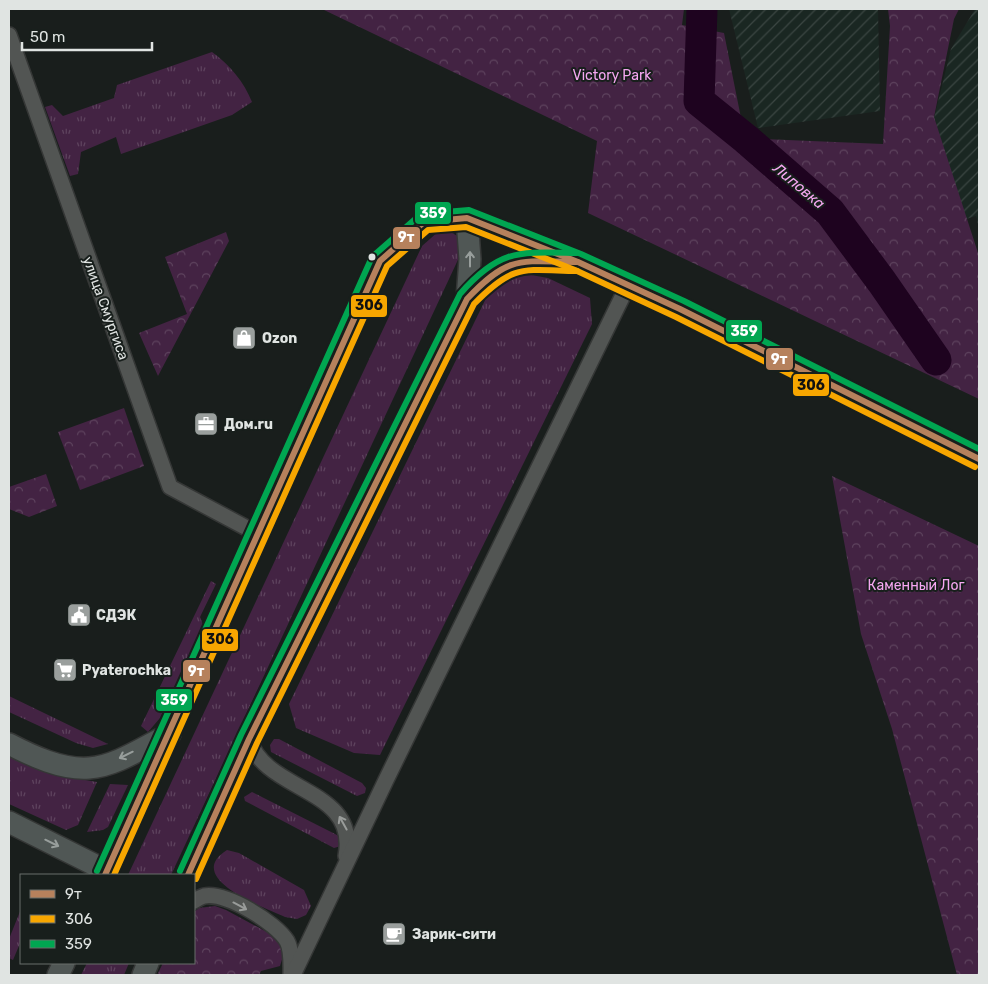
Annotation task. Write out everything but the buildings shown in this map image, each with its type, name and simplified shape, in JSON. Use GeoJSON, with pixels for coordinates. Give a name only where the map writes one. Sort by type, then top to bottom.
{"type":"FeatureCollection","features":[{"type":"Feature","properties":{"kind":"main road"},"geometry":{"type":"LineString","coordinates":[[467,218],[470,259],[467,299]]}},
{"type":"Feature","properties":{"kind":"main road"},"geometry":{"type":"LineString","coordinates":[[9,822],[106,873],[170,734],[380,261],[424,222],[467,218],[578,262],[628,285],[979,460]]}},
{"type":"Feature","properties":{"kind":"main road"},"geometry":{"type":"LineString","coordinates":[[188,874],[249,739],[467,299],[487,279],[506,266],[529,262],[578,262]]}},
{"type":"Feature","properties":{"kind":"main road"},"geometry":{"type":"LineString","coordinates":[[9,744],[44,761],[88,768],[110,763],[170,734]]}},
{"type":"Feature","properties":{"kind":"street","name":"улица Смургиса"},"geometry":{"type":"LineString","coordinates":[[9,35],[170,487],[258,534]]}},
{"type":"Feature","properties":{"kind":"street"},"geometry":{"type":"LineString","coordinates":[[292,975],[628,285]]}},
{"type":"Feature","properties":{"kind":"street"},"geometry":{"type":"LineString","coordinates":[[249,739],[252,750],[278,773],[335,810],[348,832],[348,846],[343,870]]}},
{"type":"Feature","properties":{"kind":"street"},"geometry":{"type":"LineString","coordinates":[[195,900],[205,896],[219,897],[232,901],[273,925],[288,942],[292,975]]}},
{"type":"Feature","properties":{"kind":"shaded area"},"geometry":{"type":"Polygon","coordinates":[[[729,9],[878,9],[880,111],[758,128],[729,9]]]}},
{"type":"Feature","properties":{"kind":"shaded area"},"geometry":{"type":"Polygon","coordinates":[[[975,9],[979,9],[979,228],[976,216],[940,227],[923,163],[951,49],[975,9]]]}},
{"type":"Feature","properties":{"kind":"green space","name":"Victory Park"},"geometry":{"type":"Polygon","coordinates":[[[322,9],[684,9],[682,25],[724,33],[742,123],[763,139],[883,144],[890,26],[888,9],[959,9],[954,19],[934,117],[979,256],[979,399],[588,213],[597,141],[322,9]]]}},
{"type":"Feature","properties":{"kind":"green space"},"geometry":{"type":"Polygon","coordinates":[[[212,52],[236,74],[252,102],[232,115],[121,154],[116,137],[81,152],[78,174],[70,176],[45,107],[52,105],[63,116],[114,98],[117,85],[212,52]]]}},
{"type":"Feature","properties":{"kind":"green space"},"geometry":{"type":"Polygon","coordinates":[[[447,230],[459,237],[463,249],[171,874],[128,874],[422,246],[439,231],[447,230]]]}},
{"type":"Feature","properties":{"kind":"green space"},"geometry":{"type":"Polygon","coordinates":[[[226,232],[229,241],[158,376],[139,333],[187,314],[165,257],[226,232]]]}},
{"type":"Feature","properties":{"kind":"green space"},"geometry":{"type":"Polygon","coordinates":[[[520,273],[548,278],[590,298],[592,324],[380,755],[354,753],[296,728],[289,704],[491,288],[520,273]]]}},
{"type":"Feature","properties":{"kind":"green space"},"geometry":{"type":"Polygon","coordinates":[[[124,408],[144,466],[80,490],[58,432],[124,408]]]}},
{"type":"Feature","properties":{"kind":"green space"},"geometry":{"type":"Polygon","coordinates":[[[46,474],[57,506],[29,517],[9,509],[9,487],[46,474]]]}},
{"type":"Feature","properties":{"kind":"green space","name":"Каменный Лог"},"geometry":{"type":"Polygon","coordinates":[[[832,476],[979,546],[979,975],[957,975],[892,729],[861,634],[832,476]]]}},
{"type":"Feature","properties":{"kind":"green space"},"geometry":{"type":"Polygon","coordinates":[[[211,581],[216,584],[200,617],[204,627],[160,718],[148,732],[141,726],[211,581]]]}},
{"type":"Feature","properties":{"kind":"green space"},"geometry":{"type":"Polygon","coordinates":[[[9,696],[108,744],[93,748],[76,743],[9,712],[9,696]]]}},
{"type":"Feature","properties":{"kind":"green space"},"geometry":{"type":"Polygon","coordinates":[[[274,739],[279,739],[362,783],[366,788],[365,793],[357,796],[271,752],[270,745],[274,739]]]}},
{"type":"Feature","properties":{"kind":"green space"},"geometry":{"type":"Polygon","coordinates":[[[9,754],[50,774],[97,782],[78,825],[66,830],[9,804],[9,754]]]}},
{"type":"Feature","properties":{"kind":"green space"},"geometry":{"type":"Polygon","coordinates":[[[110,784],[128,785],[108,827],[103,830],[87,832],[110,784]]]}},
{"type":"Feature","properties":{"kind":"green space"},"geometry":{"type":"Polygon","coordinates":[[[252,792],[337,835],[341,840],[341,846],[334,848],[245,801],[244,797],[252,792]]]}},
{"type":"Feature","properties":{"kind":"green space"},"geometry":{"type":"Polygon","coordinates":[[[227,850],[239,853],[304,890],[311,906],[306,915],[297,919],[285,917],[261,907],[232,891],[220,881],[214,871],[216,861],[227,850]]]}},
{"type":"Feature","properties":{"kind":"green space"},"geometry":{"type":"Polygon","coordinates":[[[215,906],[226,910],[276,937],[284,953],[280,966],[261,971],[259,975],[157,975],[162,964],[195,964],[195,911],[199,908],[215,906]]]}},
{"type":"Feature","properties":{"kind":"green space"},"geometry":{"type":"Polygon","coordinates":[[[20,912],[20,943],[13,960],[9,958],[9,939],[20,912]]]}},
{"type":"Feature","properties":{"kind":"green space"},"geometry":{"type":"Polygon","coordinates":[[[86,964],[129,964],[124,975],[81,975],[86,964]]]}},
{"type":"Feature","properties":{"kind":"waterway","name":"Липовка"},"geometry":{"type":"LineString","coordinates":[[702,9],[699,101],[830,212],[882,282],[936,360]]}},
{"type":"Feature","properties":{"kind":"transit line","name":"359"},"geometry":{"type":"LineString","coordinates":[[97,871],[372,257],[421,214],[469,210],[581,254],[684,301],[979,449]]}},
{"type":"Feature","properties":{"kind":"transit line","name":"9т"},"geometry":{"type":"LineString","coordinates":[[105,874],[380,261],[424,222],[467,218],[578,262],[680,309],[979,459]]}},
{"type":"Feature","properties":{"kind":"transit line","name":"306"},"geometry":{"type":"LineString","coordinates":[[114,874],[387,266],[428,230],[466,227],[575,270],[676,317],[975,467]]}},
{"type":"Feature","properties":{"kind":"transit line","name":"359"},"geometry":{"type":"LineString","coordinates":[[180,871],[241,735],[460,294],[487,268],[512,256],[525,253],[577,253]]}},
{"type":"Feature","properties":{"kind":"transit line","name":"9т"},"geometry":{"type":"LineString","coordinates":[[188,874],[249,739],[467,299],[494,275],[516,264],[541,261],[577,262]]}},
{"type":"Feature","properties":{"kind":"transit line","name":"306"},"geometry":{"type":"LineString","coordinates":[[196,879],[257,743],[474,304],[499,281],[510,275],[531,270],[577,271]]}},
{"type":"Feature","properties":{"kind":"place","name":"Ozon"},"geometry":{"type":"Point","coordinates":[244,338]}},
{"type":"Feature","properties":{"kind":"place","name":"Дом.ru"},"geometry":{"type":"Point","coordinates":[206,424]}},
{"type":"Feature","properties":{"kind":"place","name":"СДЭК"},"geometry":{"type":"Point","coordinates":[79,615]}},
{"type":"Feature","properties":{"kind":"place","name":"Pyaterochka"},"geometry":{"type":"Point","coordinates":[65,670]}},
{"type":"Feature","properties":{"kind":"place","name":"Зарик-сити"},"geometry":{"type":"Point","coordinates":[394,934]}}]}
